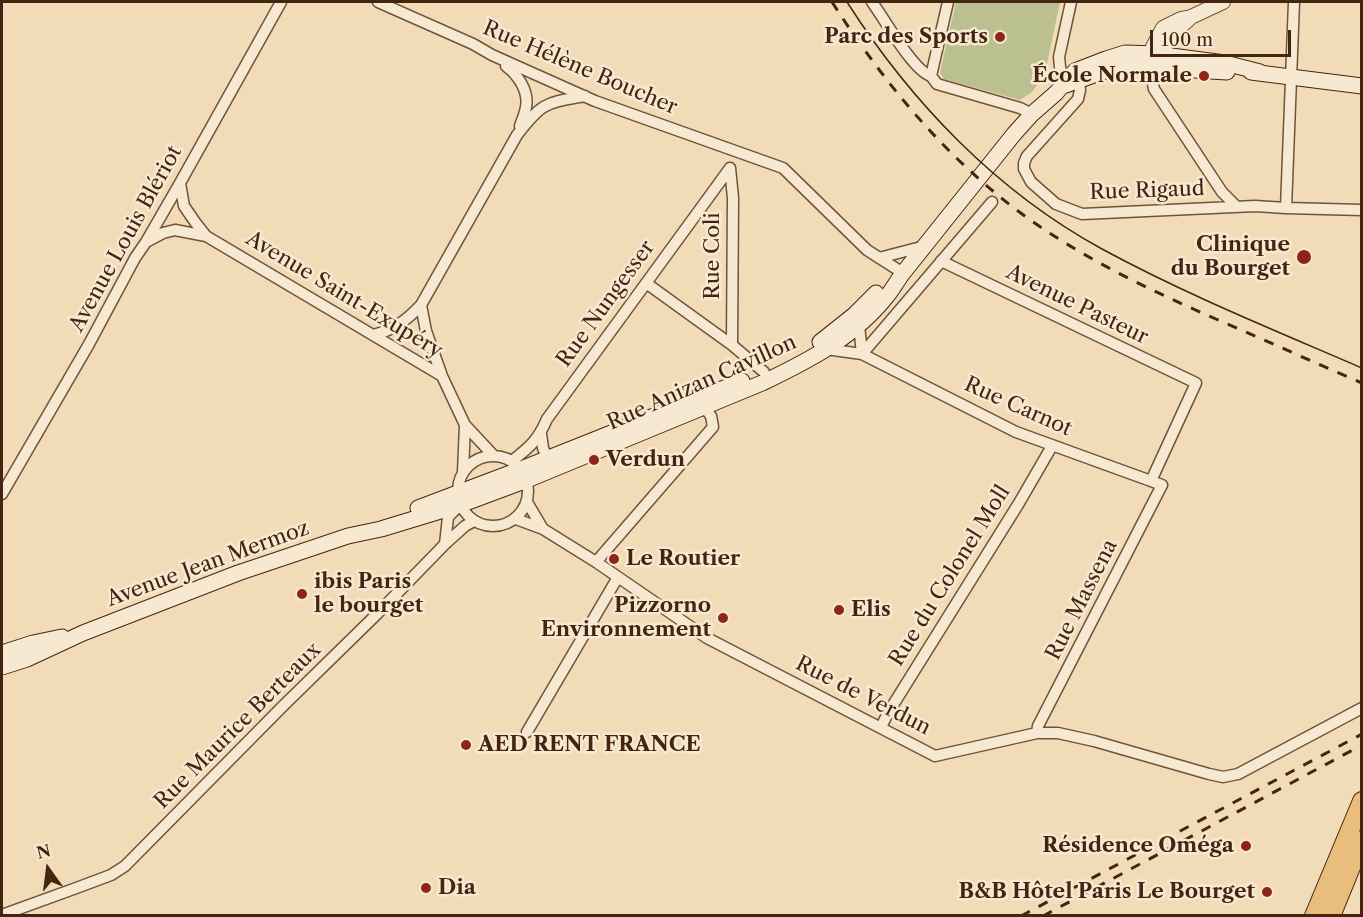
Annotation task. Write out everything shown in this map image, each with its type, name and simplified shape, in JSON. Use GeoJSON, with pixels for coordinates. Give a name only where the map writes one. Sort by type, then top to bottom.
{"type":"FeatureCollection","features":[{"type":"Feature","properties":{"kind":"main road","name":"Rue Anizan Cavillon"},"geometry":{"type":"LineString","coordinates":[[520,470],[704,407],[762,383],[826,350],[859,325],[886,297],[1014,134],[1075,71],[1125,53],[1154,61]]}},
{"type":"Feature","properties":{"kind":"main road","name":"Rue Anizan Cavillon"},"geometry":{"type":"LineString","coordinates":[[1062,87],[1108,70],[1154,61]]}},
{"type":"Feature","properties":{"kind":"main road"},"geometry":{"type":"LineString","coordinates":[[1154,61],[1207,71],[1260,72],[1362,86]]}},
{"type":"Feature","properties":{"kind":"main road","name":"Rue Anizan Cavillon"},"geometry":{"type":"LineString","coordinates":[[520,470],[795,358],[855,315],[882,288],[903,273]]}},
{"type":"Feature","properties":{"kind":"main road","name":"Avenue Jean Mermoz"},"geometry":{"type":"LineString","coordinates":[[2,667],[45,652],[83,633],[228,577],[348,536],[381,529],[459,499],[520,470]]}},
{"type":"Feature","properties":{"kind":"main road","name":"Avenue Jean Mermoz"},"geometry":{"type":"LineString","coordinates":[[2,653],[33,643],[83,633]]}},
{"type":"Feature","properties":{"kind":"main road"},"geometry":{"type":"LineString","coordinates":[[1314,915],[1362,801]]}},
{"type":"Feature","properties":{"kind":"main road"},"geometry":{"type":"LineString","coordinates":[[1331,915],[1362,840]]}},
{"type":"Feature","properties":{"kind":"street","name":"Avenue Louis Blériot"},"geometry":{"type":"LineString","coordinates":[[2,494],[281,2]]}},
{"type":"Feature","properties":{"kind":"street","name":"Rue Hélène Boucher"},"geometry":{"type":"LineString","coordinates":[[378,2],[585,96],[783,168],[867,250],[903,273]]}},
{"type":"Feature","properties":{"kind":"street"},"geometry":{"type":"LineString","coordinates":[[872,2],[904,50],[937,84],[1020,108],[1032,114]]}},
{"type":"Feature","properties":{"kind":"street"},"geometry":{"type":"LineString","coordinates":[[931,76],[948,2]]}},
{"type":"Feature","properties":{"kind":"street"},"geometry":{"type":"LineString","coordinates":[[1062,87],[1059,57],[1071,2]]}},
{"type":"Feature","properties":{"kind":"street"},"geometry":{"type":"LineString","coordinates":[[1223,2],[1163,28],[1153,47],[1152,78],[1154,89],[1222,192],[1236,206]]}},
{"type":"Feature","properties":{"kind":"street"},"geometry":{"type":"LineString","coordinates":[[1286,208],[1294,2]]}},
{"type":"Feature","properties":{"kind":"street"},"geometry":{"type":"LineString","coordinates":[[492,55],[516,74],[523,86],[526,106],[517,135]]}},
{"type":"Feature","properties":{"kind":"street","name":"Rue Rigaud"},"geometry":{"type":"LineString","coordinates":[[1079,81],[1078,99],[1027,156],[1024,163],[1024,169],[1031,182],[1056,204],[1082,214],[1236,206],[1362,210]]}},
{"type":"Feature","properties":{"kind":"street"},"geometry":{"type":"LineString","coordinates":[[374,335],[401,324],[421,305],[517,135],[534,114],[545,105],[556,101],[585,96]]}},
{"type":"Feature","properties":{"kind":"street","name":"Rue Nungesser"},"geometry":{"type":"LineString","coordinates":[[520,470],[527,450],[541,434],[547,419],[730,168]]}},
{"type":"Feature","properties":{"kind":"street","name":"Rue Coli"},"geometry":{"type":"LineString","coordinates":[[730,168],[733,198],[732,345]]}},
{"type":"Feature","properties":{"kind":"street","name":"Avenue Saint-Exupéry"},"geometry":{"type":"LineString","coordinates":[[180,183],[184,206],[206,236]]}},
{"type":"Feature","properties":{"kind":"street"},"geometry":{"type":"LineString","coordinates":[[862,354],[992,202]]}},
{"type":"Feature","properties":{"kind":"street","name":"Avenue Saint-Exupéry"},"geometry":{"type":"LineString","coordinates":[[146,242],[163,233],[175,230],[206,236],[442,376],[465,425],[493,456]]}},
{"type":"Feature","properties":{"kind":"street"},"geometry":{"type":"LineString","coordinates":[[879,258],[927,245]]}},
{"type":"Feature","properties":{"kind":"street","name":"Avenue Pasteur"},"geometry":{"type":"LineString","coordinates":[[941,261],[1196,383]]}},
{"type":"Feature","properties":{"kind":"street"},"geometry":{"type":"LineString","coordinates":[[646,283],[732,345],[764,372]]}},
{"type":"Feature","properties":{"kind":"street"},"geometry":{"type":"LineString","coordinates":[[421,305],[426,331],[442,376]]}},
{"type":"Feature","properties":{"kind":"street"},"geometry":{"type":"LineString","coordinates":[[859,325],[862,354]]}},
{"type":"Feature","properties":{"kind":"street"},"geometry":{"type":"LineString","coordinates":[[826,350],[862,354]]}},
{"type":"Feature","properties":{"kind":"street","name":"Rue Carnot"},"geometry":{"type":"LineString","coordinates":[[862,354],[1016,432],[1156,483]]}},
{"type":"Feature","properties":{"kind":"street","name":"Rue Massena"},"geometry":{"type":"LineString","coordinates":[[1037,733],[1038,726],[1156,483],[1196,383]]}},
{"type":"Feature","properties":{"kind":"street"},"geometry":{"type":"LineString","coordinates":[[596,562],[712,427],[711,416],[704,407]]}},
{"type":"Feature","properties":{"kind":"street"},"geometry":{"type":"LineString","coordinates":[[463,472],[471,463],[481,458],[503,457],[520,470],[529,491],[523,511],[516,519],[495,527],[474,521],[466,514],[459,499],[459,482],[463,472],[465,425]]}},
{"type":"Feature","properties":{"kind":"street"},"geometry":{"type":"LineString","coordinates":[[541,434],[547,458]]}},
{"type":"Feature","properties":{"kind":"street","name":"Rue du Colonel Moll"},"geometry":{"type":"LineString","coordinates":[[881,727],[1052,446]]}},
{"type":"Feature","properties":{"kind":"street"},"geometry":{"type":"LineString","coordinates":[[445,544],[448,517],[459,499]]}},
{"type":"Feature","properties":{"kind":"street","name":"Rue de Verdun"},"geometry":{"type":"LineString","coordinates":[[527,502],[543,529]]}},
{"type":"Feature","properties":{"kind":"street","name":"Rue de Verdun"},"geometry":{"type":"LineString","coordinates":[[516,519],[543,529],[596,562],[707,638],[935,756],[1037,733],[1058,733],[1223,777],[1238,774],[1362,708]]}},
{"type":"Feature","properties":{"kind":"street","name":"Rue Maurice Berteaux"},"geometry":{"type":"LineString","coordinates":[[2,915],[111,875],[125,866],[445,544],[474,521]]}},
{"type":"Feature","properties":{"kind":"street"},"geometry":{"type":"LineString","coordinates":[[528,732],[618,577]]}},
{"type":"Feature","properties":{"kind":"green space","name":"Parc des Sports"},"geometry":{"type":"Polygon","coordinates":[[[956,2],[1060,2],[1045,73],[1032,92],[1020,100],[944,79],[940,73],[956,2]]]}},
{"type":"Feature","properties":{"kind":"tram line"},"geometry":{"type":"LineString","coordinates":[[847,2],[899,75],[928,109],[992,172],[1026,200],[1063,226],[1133,265],[1230,311],[1362,368]]}},
{"type":"Feature","properties":{"kind":"railway"},"geometry":{"type":"LineString","coordinates":[[832,2],[871,59],[914,113],[961,162],[1014,208],[1086,256],[1137,283],[1362,383]]}},
{"type":"Feature","properties":{"kind":"railway"},"geometry":{"type":"LineString","coordinates":[[1021,916],[1362,734]]}},
{"type":"Feature","properties":{"kind":"railway"},"geometry":{"type":"LineString","coordinates":[[1043,916],[1362,745]]}},
{"type":"Feature","properties":{"kind":"place","name":"Parc des Sports"},"geometry":{"type":"Point","coordinates":[1000,37]}},
{"type":"Feature","properties":{"kind":"place","name":"École Normale"},"geometry":{"type":"Point","coordinates":[1204,76]}},
{"type":"Feature","properties":{"kind":"place","name":"Clinique du Bourget"},"geometry":{"type":"Point","coordinates":[1304,257]}},
{"type":"Feature","properties":{"kind":"place","name":"Verdun"},"geometry":{"type":"Point","coordinates":[594,460]}},
{"type":"Feature","properties":{"kind":"place","name":"Le Routier"},"geometry":{"type":"Point","coordinates":[614,559]}},
{"type":"Feature","properties":{"kind":"place","name":"ibis Paris le bourget"},"geometry":{"type":"Point","coordinates":[302,594]}},
{"type":"Feature","properties":{"kind":"place","name":"Elis"},"geometry":{"type":"Point","coordinates":[839,610]}},
{"type":"Feature","properties":{"kind":"place","name":"Pizzorno Environnement"},"geometry":{"type":"Point","coordinates":[723,618]}},
{"type":"Feature","properties":{"kind":"place","name":"AED RENT FRANCE"},"geometry":{"type":"Point","coordinates":[466,745]}},
{"type":"Feature","properties":{"kind":"place","name":"Résidence Oméga"},"geometry":{"type":"Point","coordinates":[1246,846]}},
{"type":"Feature","properties":{"kind":"place","name":"Dia"},"geometry":{"type":"Point","coordinates":[426,888]}},
{"type":"Feature","properties":{"kind":"place","name":"B&B Hôtel Paris Le Bourget"},"geometry":{"type":"Point","coordinates":[1267,892]}}]}
